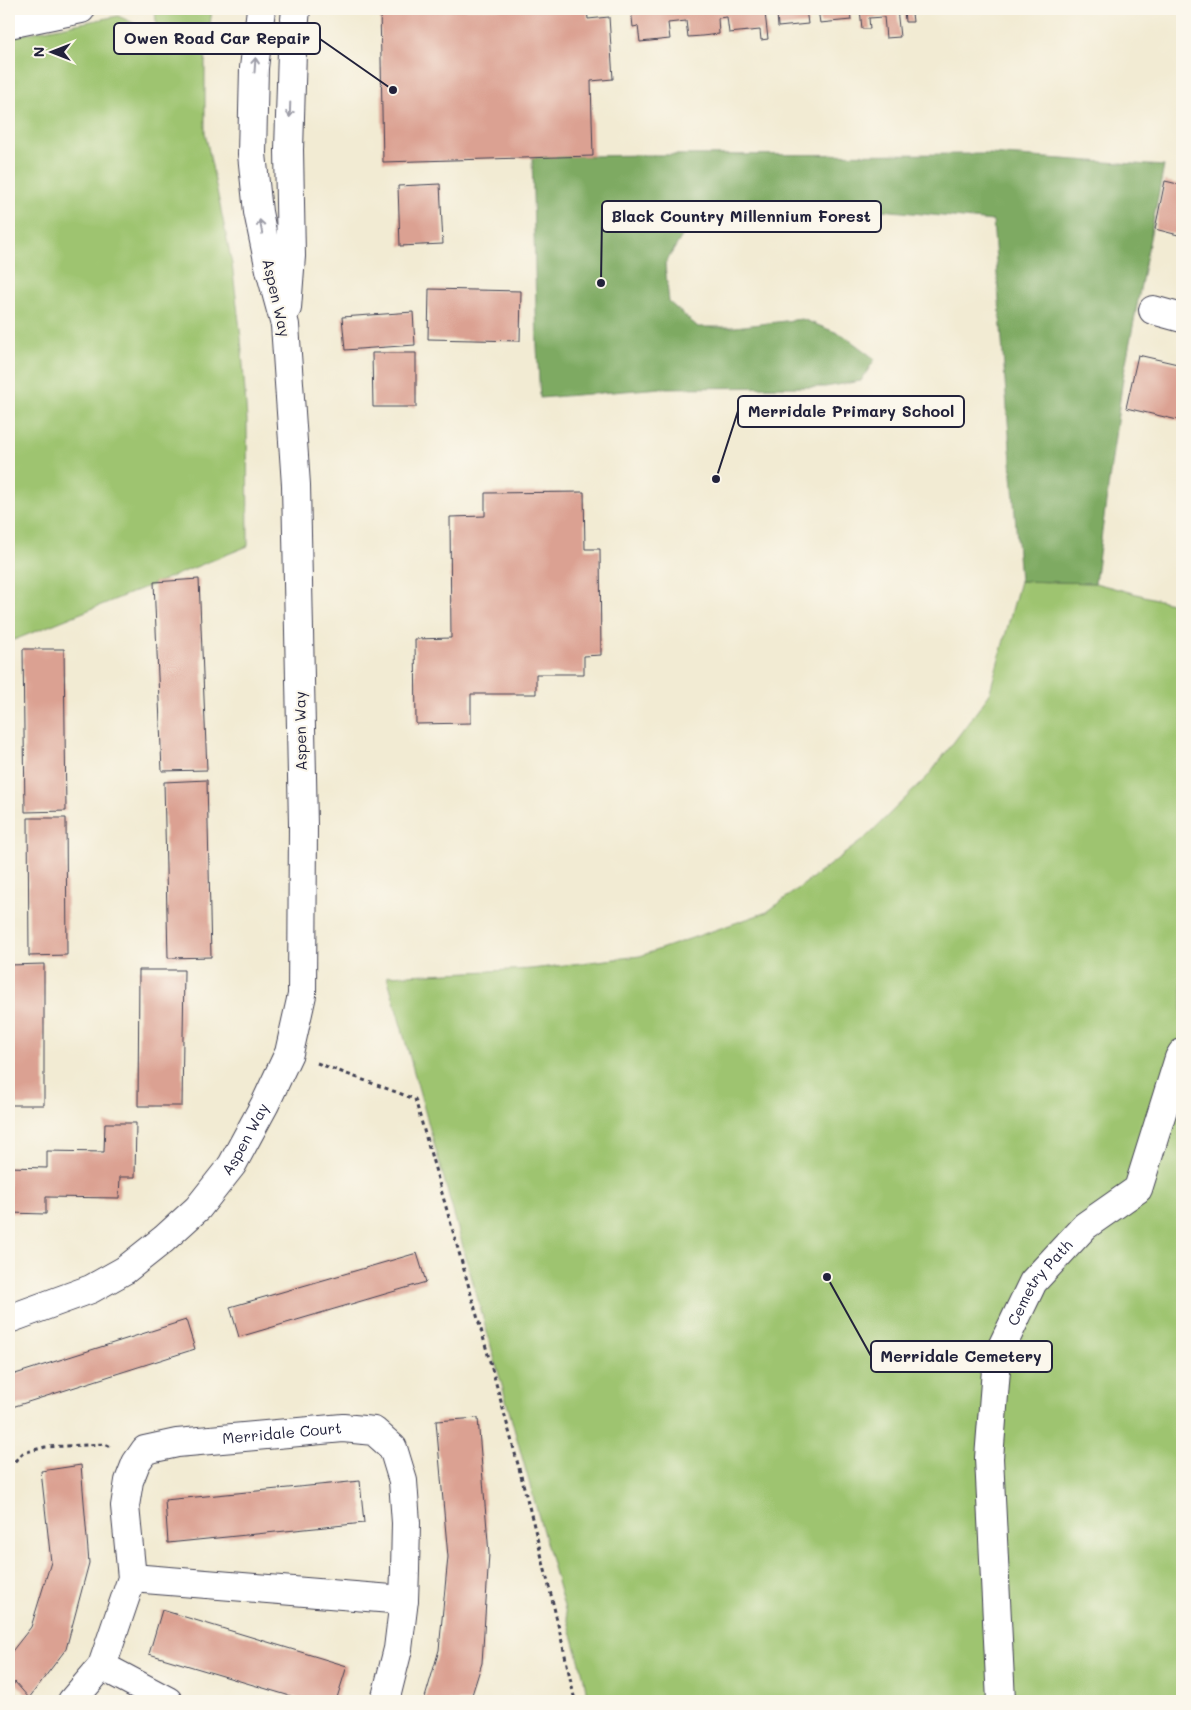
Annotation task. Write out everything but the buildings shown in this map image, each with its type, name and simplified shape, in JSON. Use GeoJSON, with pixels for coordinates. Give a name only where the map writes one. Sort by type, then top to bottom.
{"type":"FeatureCollection","features":[{"type":"Feature","properties":{"kind":"street"},"geometry":{"type":"LineString","coordinates":[[9,24],[81,9]]}},
{"type":"Feature","properties":{"kind":"street","name":"Aspen Way"},"geometry":{"type":"LineString","coordinates":[[9,1319],[91,1289],[125,1270],[164,1239],[198,1208],[232,1165],[266,1104],[289,1053],[302,995],[303,825],[296,485],[286,325],[270,270],[258,212],[252,154],[254,68],[260,9]]}},
{"type":"Feature","properties":{"kind":"street"},"geometry":{"type":"LineString","coordinates":[[286,325],[291,256],[289,150],[292,50],[296,9]]}},
{"type":"Feature","properties":{"kind":"street"},"geometry":{"type":"LineString","coordinates":[[1153,310],[1182,318]]}},
{"type":"Feature","properties":{"kind":"street","name":"Cemetry Path"},"geometry":{"type":"LineString","coordinates":[[1001,1701],[989,1458],[997,1357],[1034,1282],[1085,1226],[1138,1189],[1182,1053]]}},
{"type":"Feature","properties":{"kind":"street","name":"Merridale Court"},"geometry":{"type":"LineString","coordinates":[[136,1463],[145,1450],[177,1444],[343,1428],[374,1431],[393,1448],[403,1481],[406,1524],[404,1600],[398,1649],[385,1701]]}},
{"type":"Feature","properties":{"kind":"street"},"geometry":{"type":"LineString","coordinates":[[72,1701],[102,1666],[132,1578],[125,1506],[129,1481],[136,1463]]}},
{"type":"Feature","properties":{"kind":"street"},"geometry":{"type":"LineString","coordinates":[[132,1578],[404,1600]]}},
{"type":"Feature","properties":{"kind":"street"},"geometry":{"type":"LineString","coordinates":[[102,1666],[168,1701]]}},
{"type":"Feature","properties":{"kind":"path"},"geometry":{"type":"LineString","coordinates":[[289,1053],[415,1098],[520,1468],[575,1701]]}},
{"type":"Feature","properties":{"kind":"path"},"geometry":{"type":"LineString","coordinates":[[9,1467],[23,1453],[45,1447],[105,1444],[136,1463]]}},
{"type":"Feature","properties":{"kind":"green space"},"geometry":{"type":"Polygon","coordinates":[[[155,9],[212,9],[205,63],[205,132],[232,264],[241,338],[247,420],[248,546],[9,642],[9,37],[118,16],[136,24],[139,34],[157,34],[155,9]]]}},
{"type":"Feature","properties":{"kind":"green space"},"geometry":{"type":"Polygon","coordinates":[[[989,154],[1164,166],[1123,378],[1095,583],[1020,581],[993,221],[841,206],[741,222],[687,228],[665,264],[669,302],[698,327],[735,327],[802,319],[843,335],[875,359],[861,381],[825,387],[661,388],[540,398],[532,157],[989,154]]]}},
{"type":"Feature","properties":{"kind":"green space"},"geometry":{"type":"Polygon","coordinates":[[[1020,581],[1095,583],[1182,606],[1182,1701],[588,1701],[583,1674],[387,976],[531,969],[640,956],[767,912],[864,839],[929,775],[989,695],[1020,581]]]}},
{"type":"Feature","properties":{"kind":"place","name":"Owen Road Car Repair"},"geometry":{"type":"Point","coordinates":[393,90]}},
{"type":"Feature","properties":{"kind":"place","name":"Black Country Millennium Forest"},"geometry":{"type":"Point","coordinates":[601,283]}},
{"type":"Feature","properties":{"kind":"place","name":"Merridale Primary School"},"geometry":{"type":"Point","coordinates":[716,479]}},
{"type":"Feature","properties":{"kind":"place","name":"Merridale Cemetery"},"geometry":{"type":"Point","coordinates":[827,1277]}}]}
